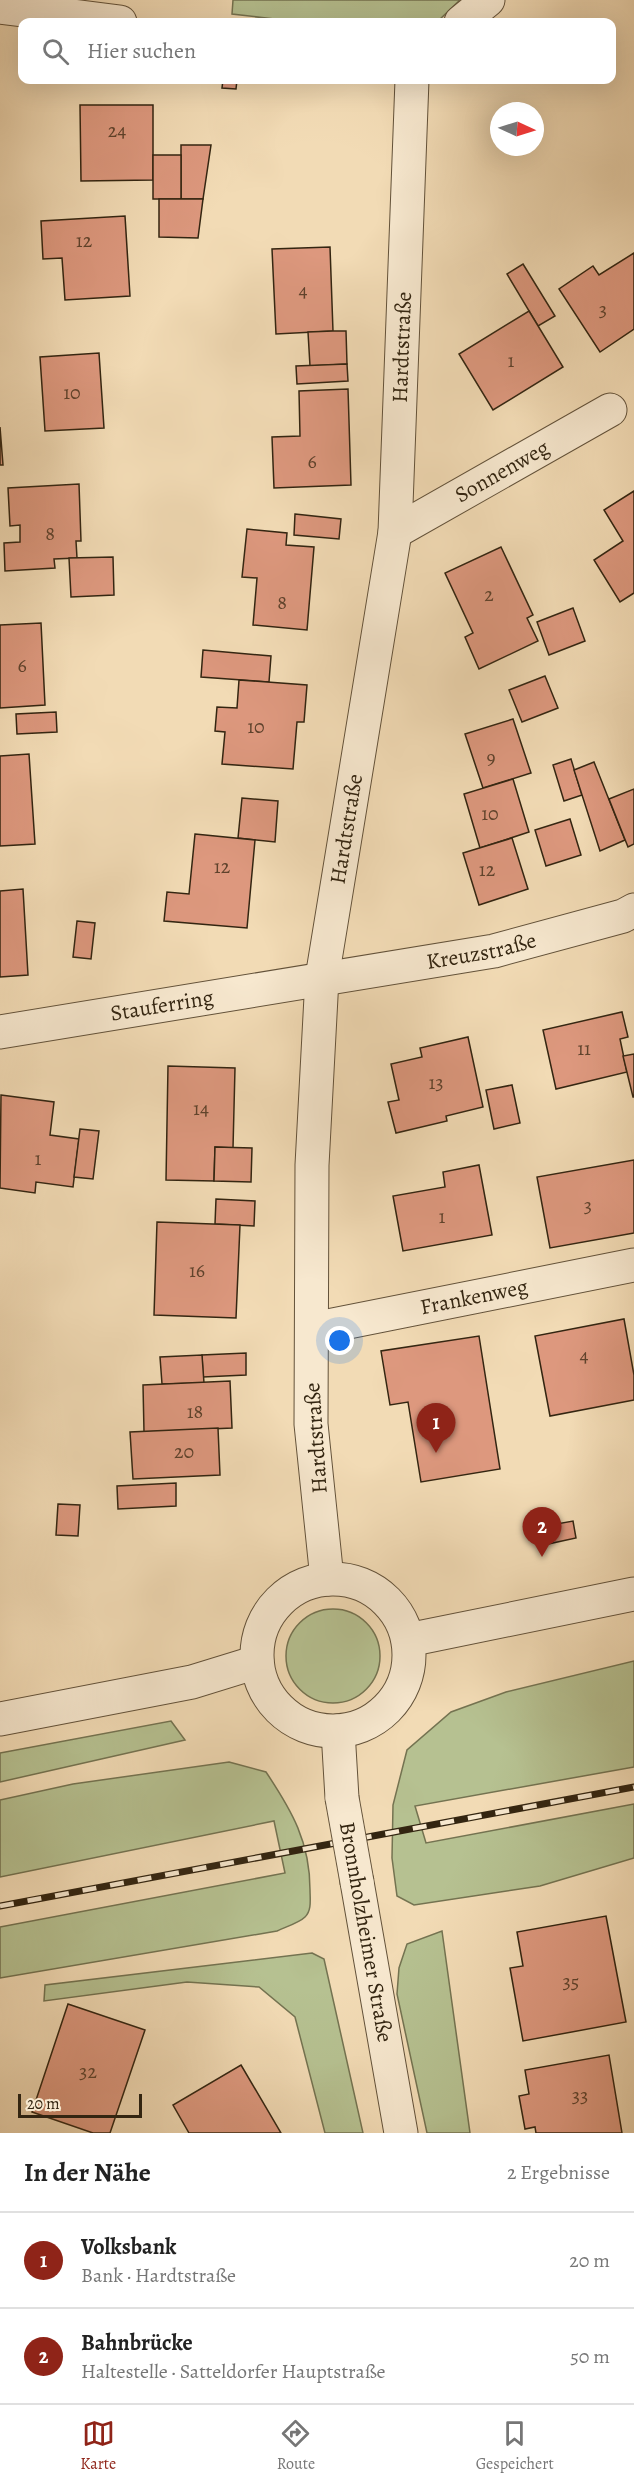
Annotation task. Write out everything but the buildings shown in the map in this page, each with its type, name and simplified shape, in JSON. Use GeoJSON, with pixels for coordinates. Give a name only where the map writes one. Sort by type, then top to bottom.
{"type":"FeatureCollection","features":[{"type":"Feature","properties":{"kind":"street"},"geometry":{"type":"LineString","coordinates":[[466,18],[488,0]]}},
{"type":"Feature","properties":{"kind":"street"},"geometry":{"type":"LineString","coordinates":[[0,7],[88,18]]}},
{"type":"Feature","properties":{"kind":"street","name":"Hardtstraße"},"geometry":{"type":"LineString","coordinates":[[327,1579],[311,1425],[312,1165],[322,978],[395,532],[412,84]]}},
{"type":"Feature","properties":{"kind":"street","name":"Sonnenweg"},"geometry":{"type":"LineString","coordinates":[[395,532],[610,410]]}},
{"type":"Feature","properties":{"kind":"street","name":"Kreuzstraße"},"geometry":{"type":"LineString","coordinates":[[322,978],[494,951],[623,916],[634,910]]}},
{"type":"Feature","properties":{"kind":"street","name":"Stauferring"},"geometry":{"type":"LineString","coordinates":[[0,1032],[322,978]]}},
{"type":"Feature","properties":{"kind":"street","name":"Frankenweg"},"geometry":{"type":"LineString","coordinates":[[313,1329],[634,1265]]}},
{"type":"Feature","properties":{"kind":"street"},"geometry":{"type":"LineString","coordinates":[[327,1579],[344,1579],[366,1586],[386,1599],[401,1618],[408,1640],[409,1665],[402,1688],[388,1708],[369,1723],[338,1731],[320,1730],[297,1722],[277,1707],[263,1686],[257,1662],[258,1640],[266,1618],[280,1600],[299,1586],[327,1579]]}},
{"type":"Feature","properties":{"kind":"street"},"geometry":{"type":"LineString","coordinates":[[408,1640],[634,1594]]}},
{"type":"Feature","properties":{"kind":"street"},"geometry":{"type":"LineString","coordinates":[[0,1719],[192,1682],[257,1662]]}},
{"type":"Feature","properties":{"kind":"street","name":"Bronnholzheimer Straße"},"geometry":{"type":"LineString","coordinates":[[338,1731],[342,1798],[401,2133]]}},
{"type":"Feature","properties":{"kind":"green space"},"geometry":{"type":"Polygon","coordinates":[[[233,0],[460,0],[441,18],[266,18],[232,14],[233,0]]]}},
{"type":"Feature","properties":{"kind":"green space"},"geometry":{"type":"Polygon","coordinates":[[[333,1609],[351,1613],[366,1623],[376,1638],[380,1656],[376,1674],[366,1689],[351,1699],[333,1703],[315,1699],[300,1689],[290,1674],[286,1656],[290,1638],[300,1623],[315,1613],[333,1609]]]}},
{"type":"Feature","properties":{"kind":"green space"},"geometry":{"type":"Polygon","coordinates":[[[634,1661],[634,1767],[415,1806],[426,1843],[634,1804],[634,1858],[540,1886],[414,1905],[397,1896],[392,1858],[393,1805],[407,1750],[451,1712],[506,1692],[634,1661]]]}},
{"type":"Feature","properties":{"kind":"green space"},"geometry":{"type":"Polygon","coordinates":[[[171,1721],[185,1740],[0,1782],[0,1753],[171,1721]]]}},
{"type":"Feature","properties":{"kind":"green space"},"geometry":{"type":"Polygon","coordinates":[[[229,1762],[266,1772],[298,1828],[307,1857],[309,1873],[310,1904],[305,1917],[277,1931],[0,1978],[0,1927],[285,1873],[274,1821],[0,1877],[0,1800],[73,1784],[229,1762]]]}},
{"type":"Feature","properties":{"kind":"green space"},"geometry":{"type":"Polygon","coordinates":[[[442,1931],[470,2133],[427,2133],[397,1994],[399,1968],[407,1944],[442,1931]]]}},
{"type":"Feature","properties":{"kind":"green space"},"geometry":{"type":"Polygon","coordinates":[[[312,1953],[324,1959],[363,2133],[325,2133],[295,2017],[259,1987],[187,1982],[44,2001],[45,1985],[312,1953]]]}},
{"type":"Feature","properties":{"kind":"railway"},"geometry":{"type":"LineString","coordinates":[[0,1906],[634,1787]]}},
{"type":"Feature","properties":{"kind":"place","name":"Volksbank"},"geometry":{"type":"Point","coordinates":[436,1453]}},
{"type":"Feature","properties":{"kind":"place","name":"Bahnbrücke"},"geometry":{"type":"Point","coordinates":[542,1557]}}]}
